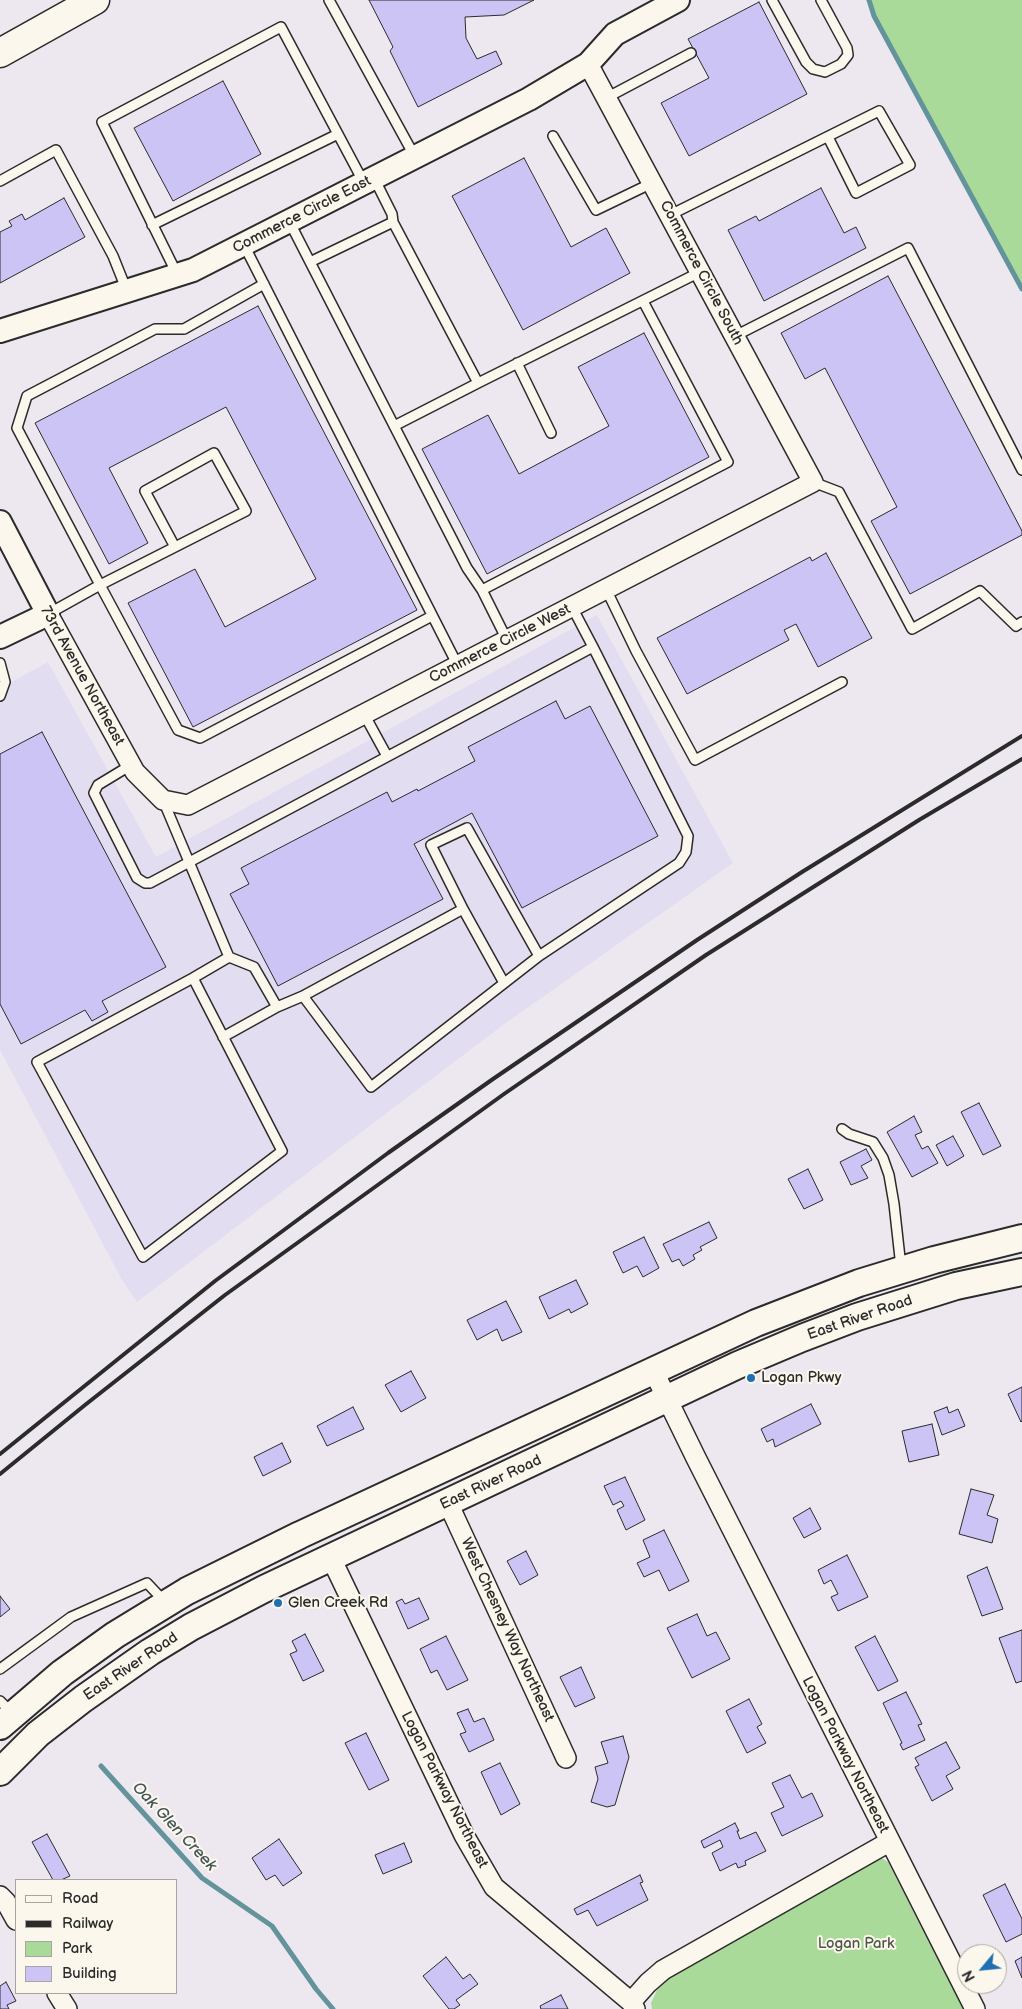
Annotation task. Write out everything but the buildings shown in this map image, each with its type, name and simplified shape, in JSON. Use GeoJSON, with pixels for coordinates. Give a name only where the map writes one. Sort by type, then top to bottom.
{"type":"FeatureCollection","features":[{"type":"Feature","properties":{"kind":"main road"},"geometry":{"type":"LineString","coordinates":[[0,53],[95,0]]}},
{"type":"Feature","properties":{"kind":"main road"},"geometry":{"type":"LineString","coordinates":[[4,1714],[115,1634],[166,1603],[300,1535],[654,1370],[803,1304],[859,1283],[902,1270],[1022,1238]]}},
{"type":"Feature","properties":{"kind":"main road","name":"East River Road"},"geometry":{"type":"LineString","coordinates":[[0,1772],[38,1734],[150,1652],[228,1606],[333,1562],[448,1503],[668,1400],[738,1365],[857,1317],[956,1286],[1022,1272]]}},
{"type":"Feature","properties":{"kind":"street","name":"Commerce Circle East"},"geometry":{"type":"LineString","coordinates":[[2,326],[127,291],[193,270],[529,99],[588,64],[615,34],[678,0]]}},
{"type":"Feature","properties":{"kind":"street","name":"Commerce Circle South"},"geometry":{"type":"LineString","coordinates":[[588,64],[813,482]]}},
{"type":"Feature","properties":{"kind":"street","name":"Commerce Circle West"},"geometry":{"type":"LineString","coordinates":[[163,800],[188,805],[813,482]]}},
{"type":"Feature","properties":{"kind":"street","name":"73rd Avenue Northeast"},"geometry":{"type":"LineString","coordinates":[[0,522],[135,772],[163,800]]}},
{"type":"Feature","properties":{"kind":"street"},"geometry":{"type":"LineString","coordinates":[[0,637],[48,614]]}},
{"type":"Feature","properties":{"kind":"street","name":"Logan Parkway Northeast"},"geometry":{"type":"LineString","coordinates":[[654,1370],[889,1842],[975,2009]]}},
{"type":"Feature","properties":{"kind":"street","name":"West Chesney Way Northeast"},"geometry":{"type":"LineString","coordinates":[[448,1503],[566,1758]]}},
{"type":"Feature","properties":{"kind":"street"},"geometry":{"type":"LineString","coordinates":[[333,1562],[459,1828]]}},
{"type":"Feature","properties":{"kind":"street","name":"Logan Parkway Northeast"},"geometry":{"type":"LineString","coordinates":[[333,1562],[464,1835],[494,1887],[633,2006],[648,1983],[663,1970],[889,1842]]}},
{"type":"Feature","properties":{"kind":"street"},"geometry":{"type":"LineString","coordinates":[[0,1896],[6,1902],[15,1918]]}},
{"type":"Feature","properties":{"kind":"street"},"geometry":{"type":"LineString","coordinates":[[58,1994],[67,2009]]}},
{"type":"Feature","properties":{"kind":"lane"},"geometry":{"type":"LineString","coordinates":[[329,0],[415,157]]}},
{"type":"Feature","properties":{"kind":"lane"},"geometry":{"type":"LineString","coordinates":[[772,0],[806,62],[814,69],[825,72],[841,64],[848,55],[847,48],[821,0]]}},
{"type":"Feature","properties":{"kind":"lane"},"geometry":{"type":"LineString","coordinates":[[178,275],[102,122],[281,27],[338,134],[392,214],[393,222],[478,383]]}},
{"type":"Feature","properties":{"kind":"lane"},"geometry":{"type":"LineString","coordinates":[[606,98],[691,53]]}},
{"type":"Feature","properties":{"kind":"lane"},"geometry":{"type":"LineString","coordinates":[[670,215],[879,111],[910,165],[856,193],[828,137]]}},
{"type":"Feature","properties":{"kind":"lane"},"geometry":{"type":"LineString","coordinates":[[152,224],[338,134]]}},
{"type":"Feature","properties":{"kind":"lane"},"geometry":{"type":"LineString","coordinates":[[553,136],[596,210],[652,183]]}},
{"type":"Feature","properties":{"kind":"lane"},"geometry":{"type":"LineString","coordinates":[[0,182],[56,150],[112,256],[127,291]]}},
{"type":"Feature","properties":{"kind":"lane"},"geometry":{"type":"LineString","coordinates":[[289,221],[467,568],[482,590],[507,640]]}},
{"type":"Feature","properties":{"kind":"lane"},"geometry":{"type":"LineString","coordinates":[[310,262],[393,222]]}},
{"type":"Feature","properties":{"kind":"lane"},"geometry":{"type":"LineString","coordinates":[[244,244],[458,666]]}},
{"type":"Feature","properties":{"kind":"lane"},"geometry":{"type":"LineString","coordinates":[[734,336],[908,248],[1022,470]]}},
{"type":"Feature","properties":{"kind":"lane"},"geometry":{"type":"LineString","coordinates":[[394,426],[700,272]]}},
{"type":"Feature","properties":{"kind":"lane"},"geometry":{"type":"LineString","coordinates":[[264,284],[184,329],[155,329],[27,396],[17,428],[178,730],[200,738],[432,616]]}},
{"type":"Feature","properties":{"kind":"lane"},"geometry":{"type":"LineString","coordinates":[[482,590],[728,462],[643,301]]}},
{"type":"Feature","properties":{"kind":"lane"},"geometry":{"type":"LineString","coordinates":[[517,363],[551,433]]}},
{"type":"Feature","properties":{"kind":"lane"},"geometry":{"type":"LineString","coordinates":[[48,614],[100,585],[175,547],[246,511],[214,453],[145,491],[175,547]]}},
{"type":"Feature","properties":{"kind":"lane"},"geometry":{"type":"LineString","coordinates":[[813,482],[839,492],[912,628],[980,591],[1016,626],[1022,622]]}},
{"type":"Feature","properties":{"kind":"lane"},"geometry":{"type":"LineString","coordinates":[[606,589],[636,651],[695,760],[842,682]]}},
{"type":"Feature","properties":{"kind":"lane"},"geometry":{"type":"LineString","coordinates":[[303,996],[371,1087],[539,956],[679,863],[686,852],[688,836],[572,607]]}},
{"type":"Feature","properties":{"kind":"lane"},"geometry":{"type":"LineString","coordinates":[[131,765],[98,785],[94,793],[138,878],[145,883],[150,883],[593,647]]}},
{"type":"Feature","properties":{"kind":"lane"},"geometry":{"type":"LineString","coordinates":[[0,663],[5,682],[0,696]]}},
{"type":"Feature","properties":{"kind":"lane"},"geometry":{"type":"LineString","coordinates":[[364,714],[387,756]]}},
{"type":"Feature","properties":{"kind":"lane"},"geometry":{"type":"LineString","coordinates":[[163,800],[230,957],[254,967],[277,1008]]}},
{"type":"Feature","properties":{"kind":"lane"},"geometry":{"type":"LineString","coordinates":[[504,983],[463,909],[431,845],[467,828],[539,956]]}},
{"type":"Feature","properties":{"kind":"lane"},"geometry":{"type":"LineString","coordinates":[[223,1036],[303,996],[463,909]]}},
{"type":"Feature","properties":{"kind":"lane"},"geometry":{"type":"LineString","coordinates":[[193,978],[282,1151],[143,1257],[37,1062],[230,957]]}},
{"type":"Feature","properties":{"kind":"lane"},"geometry":{"type":"LineString","coordinates":[[842,1129],[849,1134],[873,1142],[883,1158],[890,1185],[902,1270]]}},
{"type":"Feature","properties":{"kind":"lane"},"geometry":{"type":"LineString","coordinates":[[0,1669],[71,1617],[147,1583],[166,1603]]}},
{"type":"Feature","properties":{"kind":"shaded area"},"geometry":{"type":"Polygon","coordinates":[[[597,615],[733,863],[503,1025],[137,1302],[122,1280],[0,1050],[0,688],[48,662],[156,857],[597,615]]]}},
{"type":"Feature","properties":{"kind":"green space"},"geometry":{"type":"Polygon","coordinates":[[[866,0],[1022,0],[1022,291],[866,0]]]}},
{"type":"Feature","properties":{"kind":"green space","name":"Logan Park"},"geometry":{"type":"Polygon","coordinates":[[[874,1859],[883,1859],[888,1862],[963,2009],[652,2009],[651,2003],[657,1990],[675,1972],[874,1859]]]}},
{"type":"Feature","properties":{"kind":"waterway"},"geometry":{"type":"LineString","coordinates":[[869,0],[874,16],[1022,289]]}},
{"type":"Feature","properties":{"kind":"waterway","name":"Oak Glen Creek"},"geometry":{"type":"LineString","coordinates":[[101,1766],[202,1878],[272,1926],[316,1989],[333,2009]]}},
{"type":"Feature","properties":{"kind":"railway"},"geometry":{"type":"LineString","coordinates":[[0,1454],[215,1281],[388,1153],[493,1079],[697,940],[802,872],[1022,736]]}},
{"type":"Feature","properties":{"kind":"railway"},"geometry":{"type":"LineString","coordinates":[[0,1474],[225,1295],[504,1094],[706,955],[919,820],[1022,759]]}},
{"type":"Feature","properties":{"kind":"place","name":"Logan Pkwy"},"geometry":{"type":"Point","coordinates":[751,1378]}},
{"type":"Feature","properties":{"kind":"place","name":"Glen Creek Rd"},"geometry":{"type":"Point","coordinates":[278,1603]}}]}
